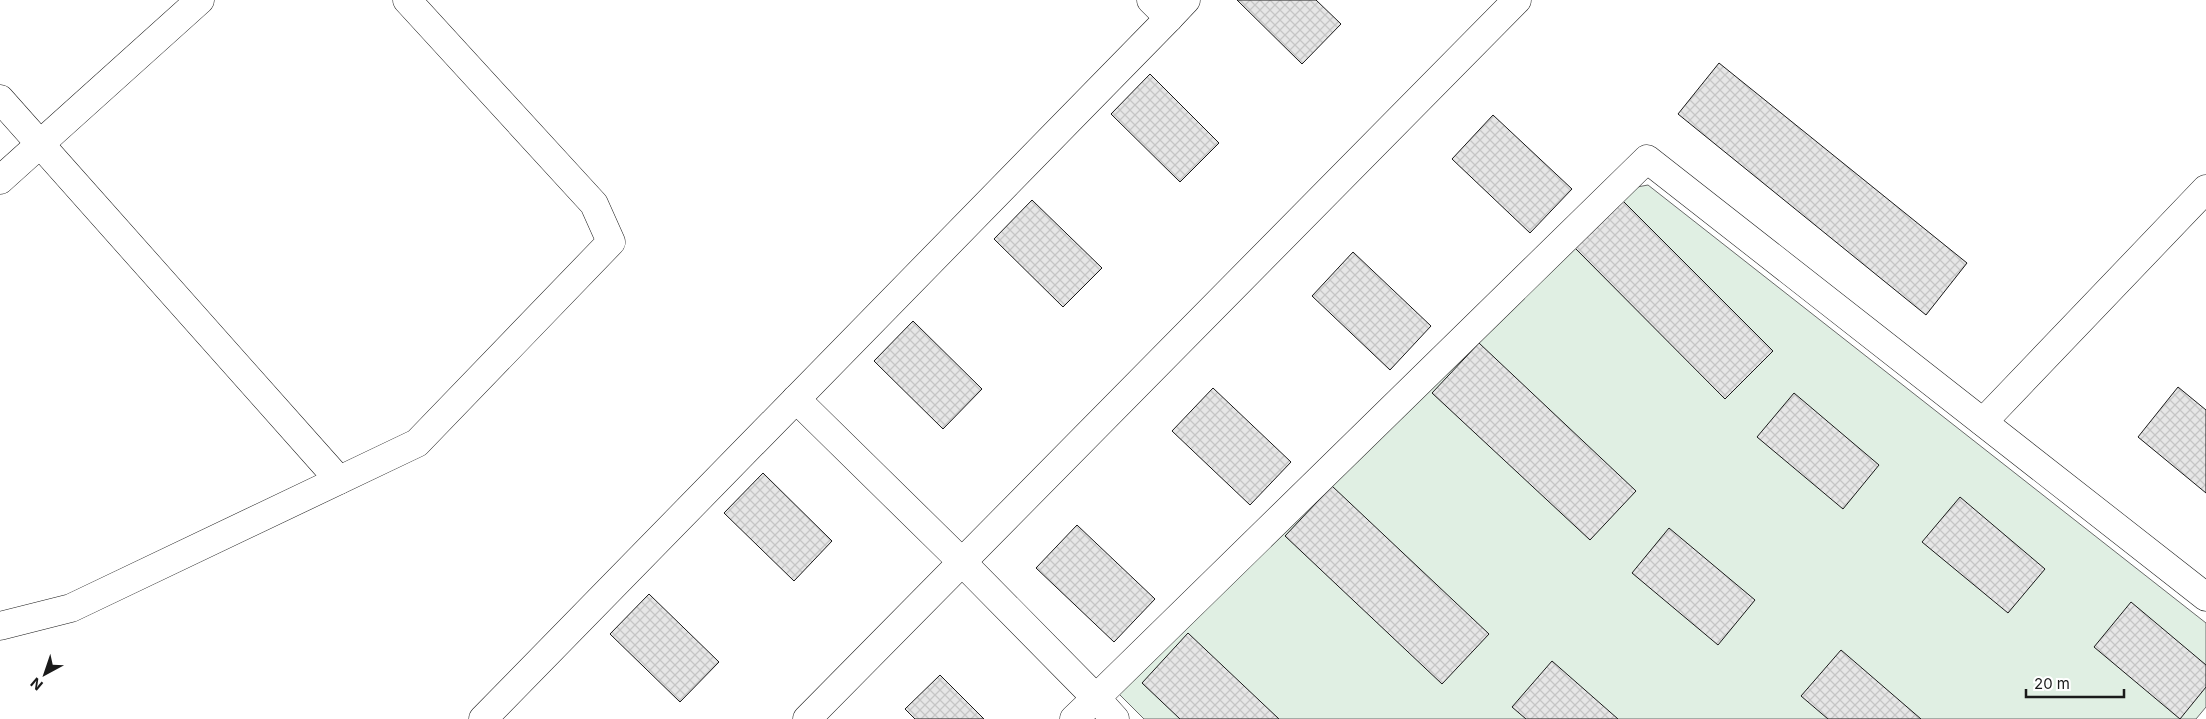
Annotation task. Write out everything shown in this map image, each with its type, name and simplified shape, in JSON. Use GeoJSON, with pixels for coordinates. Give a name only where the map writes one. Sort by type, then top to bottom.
{"type":"FeatureCollection","features":[{"type":"Feature","properties":{"kind":"street"},"geometry":{"type":"LineString","coordinates":[[0,180],[200,0]]}},
{"type":"Feature","properties":{"kind":"street"},"geometry":{"type":"LineString","coordinates":[[0,626],[71,608],[416,443],[611,242],[594,204],[407,0]]}},
{"type":"Feature","properties":{"kind":"street"},"geometry":{"type":"LineString","coordinates":[[807,719],[1517,0]]}},
{"type":"Feature","properties":{"kind":"street"},"geometry":{"type":"LineString","coordinates":[[483,719],[796,399],[1169,6]]}},
{"type":"Feature","properties":{"kind":"street"},"geometry":{"type":"LineString","coordinates":[[0,99],[339,480]]}},
{"type":"Feature","properties":{"kind":"street"},"geometry":{"type":"LineString","coordinates":[[1074,719],[1648,159],[2206,597]]}},
{"type":"Feature","properties":{"kind":"street"},"geometry":{"type":"LineString","coordinates":[[1983,422],[2206,189]]}},
{"type":"Feature","properties":{"kind":"street"},"geometry":{"type":"LineString","coordinates":[[796,399],[962,562],[1115,719]]}},
{"type":"Feature","properties":{"kind":"green space"},"geometry":{"type":"Polygon","coordinates":[[[1648,185],[2206,623],[2206,707],[2196,719],[1144,719],[1119,694],[1626,189],[1648,185]]]}},
{"type":"Feature","properties":{"kind":"building"},"geometry":{"type":"Polygon","coordinates":[[[1237,0],[1316,0],[1341,24],[1302,64],[1237,0]]]}},
{"type":"Feature","properties":{"kind":"building"},"geometry":{"type":"Polygon","coordinates":[[[1719,63],[1967,263],[1926,315],[1678,114],[1719,63]]]}},
{"type":"Feature","properties":{"kind":"building"},"geometry":{"type":"Polygon","coordinates":[[[1150,74],[1219,143],[1180,182],[1111,114],[1150,74]]]}},
{"type":"Feature","properties":{"kind":"building"},"geometry":{"type":"Polygon","coordinates":[[[1493,115],[1572,189],[1530,233],[1452,159],[1493,115]]]}},
{"type":"Feature","properties":{"kind":"building"},"geometry":{"type":"Polygon","coordinates":[[[1620,198],[1773,351],[1725,399],[1573,246],[1620,198]]]}},
{"type":"Feature","properties":{"kind":"building"},"geometry":{"type":"Polygon","coordinates":[[[1032,200],[1102,268],[1063,307],[994,239],[1032,200]]]}},
{"type":"Feature","properties":{"kind":"building"},"geometry":{"type":"Polygon","coordinates":[[[1353,252],[1431,326],[1390,370],[1312,296],[1353,252]]]}},
{"type":"Feature","properties":{"kind":"building"},"geometry":{"type":"Polygon","coordinates":[[[913,321],[982,389],[943,429],[874,361],[913,321]]]}},
{"type":"Feature","properties":{"kind":"building"},"geometry":{"type":"Polygon","coordinates":[[[1479,343],[1636,491],[1590,540],[1432,393],[1479,343]]]}},
{"type":"Feature","properties":{"kind":"building"},"geometry":{"type":"Polygon","coordinates":[[[2178,387],[2206,410],[2206,493],[2138,437],[2178,387]]]}},
{"type":"Feature","properties":{"kind":"building"},"geometry":{"type":"Polygon","coordinates":[[[1213,388],[1291,462],[1250,505],[1172,431],[1213,388]]]}},
{"type":"Feature","properties":{"kind":"building"},"geometry":{"type":"Polygon","coordinates":[[[1794,393],[1879,465],[1843,509],[1757,437],[1794,393]]]}},
{"type":"Feature","properties":{"kind":"building"},"geometry":{"type":"Polygon","coordinates":[[[763,473],[832,541],[794,581],[724,513],[763,473]]]}},
{"type":"Feature","properties":{"kind":"building"},"geometry":{"type":"Polygon","coordinates":[[[1332,486],[1489,634],[1442,684],[1285,536],[1332,486]]]}},
{"type":"Feature","properties":{"kind":"building"},"geometry":{"type":"Polygon","coordinates":[[[1960,497],[2045,569],[2008,613],[1922,542],[1960,497]]]}},
{"type":"Feature","properties":{"kind":"building"},"geometry":{"type":"Polygon","coordinates":[[[1077,525],[1155,599],[1114,642],[1036,568],[1077,525]]]}},
{"type":"Feature","properties":{"kind":"building"},"geometry":{"type":"Polygon","coordinates":[[[1669,528],[1755,600],[1718,645],[1632,573],[1669,528]]]}},
{"type":"Feature","properties":{"kind":"building"},"geometry":{"type":"Polygon","coordinates":[[[649,594],[719,662],[680,702],[610,634],[649,594]]]}},
{"type":"Feature","properties":{"kind":"building"},"geometry":{"type":"Polygon","coordinates":[[[2131,602],[2206,665],[2206,687],[2180,719],[2094,647],[2131,602]]]}},
{"type":"Feature","properties":{"kind":"building"},"geometry":{"type":"Polygon","coordinates":[[[1188,633],[1279,719],[1180,719],[1142,683],[1188,633]]]}},
{"type":"Feature","properties":{"kind":"building"},"geometry":{"type":"Polygon","coordinates":[[[1841,650],[1921,719],[1828,719],[1801,696],[1841,650]]]}},
{"type":"Feature","properties":{"kind":"building"},"geometry":{"type":"Polygon","coordinates":[[[1552,661],[1618,719],[1526,719],[1512,707],[1552,661]]]}},
{"type":"Feature","properties":{"kind":"building"},"geometry":{"type":"Polygon","coordinates":[[[940,675],[984,719],[915,719],[905,709],[940,675]]]}}]}
